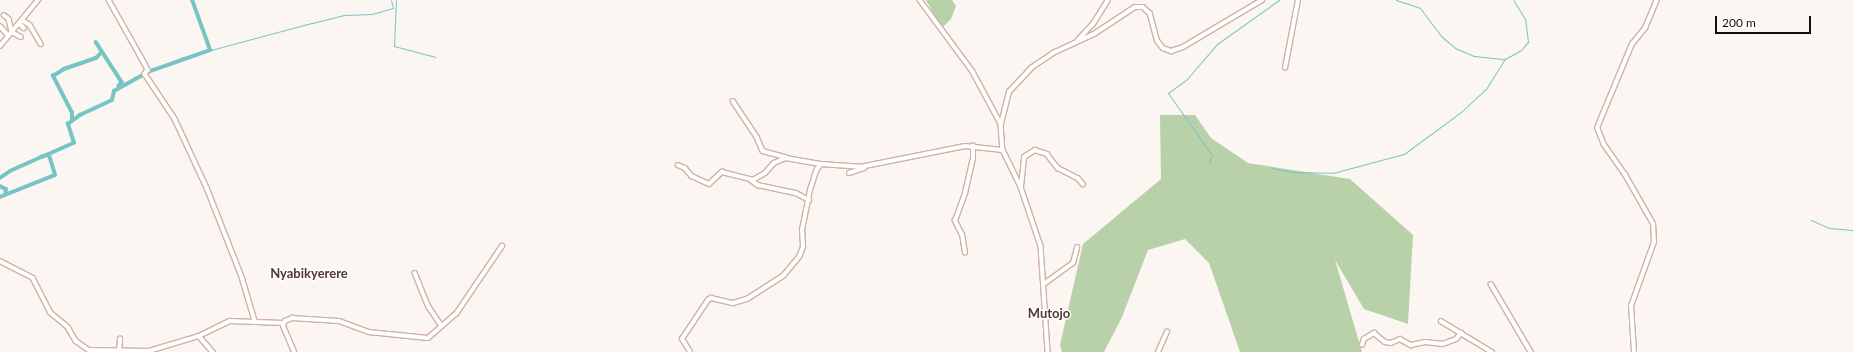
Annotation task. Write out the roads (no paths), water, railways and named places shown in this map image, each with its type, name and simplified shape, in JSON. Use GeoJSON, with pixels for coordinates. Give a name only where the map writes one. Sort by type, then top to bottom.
{"type":"FeatureCollection","features":[{"type":"Feature","properties":{"kind":"street"},"geometry":{"type":"LineString","coordinates":[[0,46],[38,0]]}},
{"type":"Feature","properties":{"kind":"street"},"geometry":{"type":"LineString","coordinates":[[109,0],[148,70],[145,74],[175,119],[206,188],[242,277],[255,321]]}},
{"type":"Feature","properties":{"kind":"street"},"geometry":{"type":"LineString","coordinates":[[920,0],[973,72],[1001,124]]}},
{"type":"Feature","properties":{"kind":"street"},"geometry":{"type":"LineString","coordinates":[[1077,42],[1093,24],[1108,0]]}},
{"type":"Feature","properties":{"kind":"street"},"geometry":{"type":"LineString","coordinates":[[1048,352],[1041,246],[1021,187],[1003,150],[1001,124],[1005,103],[1017,83],[1040,60],[1077,42],[1140,6],[1150,13],[1154,34],[1159,44],[1167,50],[1175,50],[1262,0]]}},
{"type":"Feature","properties":{"kind":"street"},"geometry":{"type":"LineString","coordinates":[[1285,68],[1298,0]]}},
{"type":"Feature","properties":{"kind":"street"},"geometry":{"type":"LineString","coordinates":[[1634,352],[1631,306],[1654,242],[1653,224],[1625,175],[1604,145],[1597,128],[1632,44],[1645,28],[1658,0]]}},
{"type":"Feature","properties":{"kind":"street"},"geometry":{"type":"LineString","coordinates":[[4,14],[9,19],[12,32]]}},
{"type":"Feature","properties":{"kind":"street"},"geometry":{"type":"LineString","coordinates":[[21,22],[24,28]]}},
{"type":"Feature","properties":{"kind":"street"},"geometry":{"type":"LineString","coordinates":[[21,22],[30,25],[40,44]]}},
{"type":"Feature","properties":{"kind":"street"},"geometry":{"type":"LineString","coordinates":[[0,26],[8,35]]}},
{"type":"Feature","properties":{"kind":"street"},"geometry":{"type":"LineString","coordinates":[[12,32],[21,36]]}},
{"type":"Feature","properties":{"kind":"street"},"geometry":{"type":"LineString","coordinates":[[733,102],[757,137],[763,151],[786,158],[821,164],[863,167],[947,148],[973,146],[1003,150]]}},
{"type":"Feature","properties":{"kind":"street"},"geometry":{"type":"LineString","coordinates":[[965,253],[962,235],[955,221],[965,193],[973,159],[973,146]]}},
{"type":"Feature","properties":{"kind":"street"},"geometry":{"type":"LineString","coordinates":[[1021,187],[1024,157],[1035,150],[1047,154],[1058,168],[1078,178],[1083,184]]}},
{"type":"Feature","properties":{"kind":"street"},"geometry":{"type":"LineString","coordinates":[[751,180],[765,173],[774,163],[786,158]]}},
{"type":"Feature","properties":{"kind":"street"},"geometry":{"type":"LineString","coordinates":[[690,352],[682,339],[708,300],[711,298],[734,303],[747,299],[778,280],[792,266],[803,247],[802,230],[814,175],[821,164]]}},
{"type":"Feature","properties":{"kind":"street"},"geometry":{"type":"LineString","coordinates":[[678,165],[705,183],[709,184],[722,172],[751,180],[758,185],[796,193],[809,200]]}},
{"type":"Feature","properties":{"kind":"street"},"geometry":{"type":"LineString","coordinates":[[849,173],[859,171],[863,167]]}},
{"type":"Feature","properties":{"kind":"street"},"geometry":{"type":"LineString","coordinates":[[0,261],[33,278],[50,312],[68,327],[76,340],[85,345],[89,350],[149,351],[199,336],[230,321],[283,323],[292,318],[339,321],[369,332],[423,339],[456,314],[502,246]]}},
{"type":"Feature","properties":{"kind":"street"},"geometry":{"type":"LineString","coordinates":[[1044,284],[1073,263],[1077,248]]}},
{"type":"Feature","properties":{"kind":"street"},"geometry":{"type":"LineString","coordinates":[[415,273],[429,307],[441,325]]}},
{"type":"Feature","properties":{"kind":"street"},"geometry":{"type":"LineString","coordinates":[[1491,284],[1531,352]]}},
{"type":"Feature","properties":{"kind":"street"},"geometry":{"type":"LineString","coordinates":[[1441,321],[1461,333],[1476,345],[1492,352]]}},
{"type":"Feature","properties":{"kind":"street"},"geometry":{"type":"LineString","coordinates":[[283,323],[294,352]]}},
{"type":"Feature","properties":{"kind":"street"},"geometry":{"type":"LineString","coordinates":[[1158,352],[1167,332]]}},
{"type":"Feature","properties":{"kind":"street"},"geometry":{"type":"LineString","coordinates":[[1362,345],[1364,339],[1374,333],[1386,342],[1391,343],[1400,339],[1410,345],[1443,344],[1456,339],[1461,333]]}},
{"type":"Feature","properties":{"kind":"street"},"geometry":{"type":"LineString","coordinates":[[199,336],[213,352]]}},
{"type":"Feature","properties":{"kind":"street"},"geometry":{"type":"LineString","coordinates":[[119,351],[120,339]]}},
{"type":"Feature","properties":{"kind":"waterway"},"geometry":{"type":"LineString","coordinates":[[0,197],[55,175],[49,155],[42,157],[74,143],[68,124],[80,115],[112,100],[114,91],[148,72],[210,50],[192,0]]}},
{"type":"Feature","properties":{"kind":"waterway"},"geometry":{"type":"LineString","coordinates":[[154,70],[181,58],[312,23],[345,15],[372,14],[393,8],[391,0]]}},
{"type":"Feature","properties":{"kind":"waterway"},"geometry":{"type":"LineString","coordinates":[[396,0],[394,46],[436,57]]}},
{"type":"Feature","properties":{"kind":"waterway"},"geometry":{"type":"LineString","coordinates":[[1209,163],[1212,155],[1168,93],[1187,79],[1217,44],[1279,0]]}},
{"type":"Feature","properties":{"kind":"waterway"},"geometry":{"type":"LineString","coordinates":[[1396,0],[1420,8],[1442,37],[1455,48],[1474,56],[1505,59]]}},
{"type":"Feature","properties":{"kind":"waterway"},"geometry":{"type":"LineString","coordinates":[[1271,168],[1294,172],[1333,173],[1404,154],[1461,112],[1486,89],[1505,59],[1521,50],[1528,42],[1525,19],[1513,0]]}},
{"type":"Feature","properties":{"kind":"waterway"},"geometry":{"type":"LineString","coordinates":[[96,42],[122,82],[119,86]]}},
{"type":"Feature","properties":{"kind":"waterway"},"geometry":{"type":"LineString","coordinates":[[72,120],[72,113],[53,76],[64,69],[96,58],[102,52]]}},
{"type":"Feature","properties":{"kind":"waterway"},"geometry":{"type":"LineString","coordinates":[[0,178],[10,171],[42,157]]}},
{"type":"Feature","properties":{"kind":"waterway"},"geometry":{"type":"LineString","coordinates":[[0,186],[6,189],[6,194]]}},
{"type":"Feature","properties":{"kind":"waterway"},"geometry":{"type":"LineString","coordinates":[[1811,220],[1829,228],[1853,230]]}},
{"type":"Feature","properties":{"kind":"district","name":"Nyabikyerere"},"geometry":{"type":"Point","coordinates":[309,273]}},
{"type":"Feature","properties":{"kind":"district","name":"Mutojo"},"geometry":{"type":"Point","coordinates":[1049,313]}}]}
